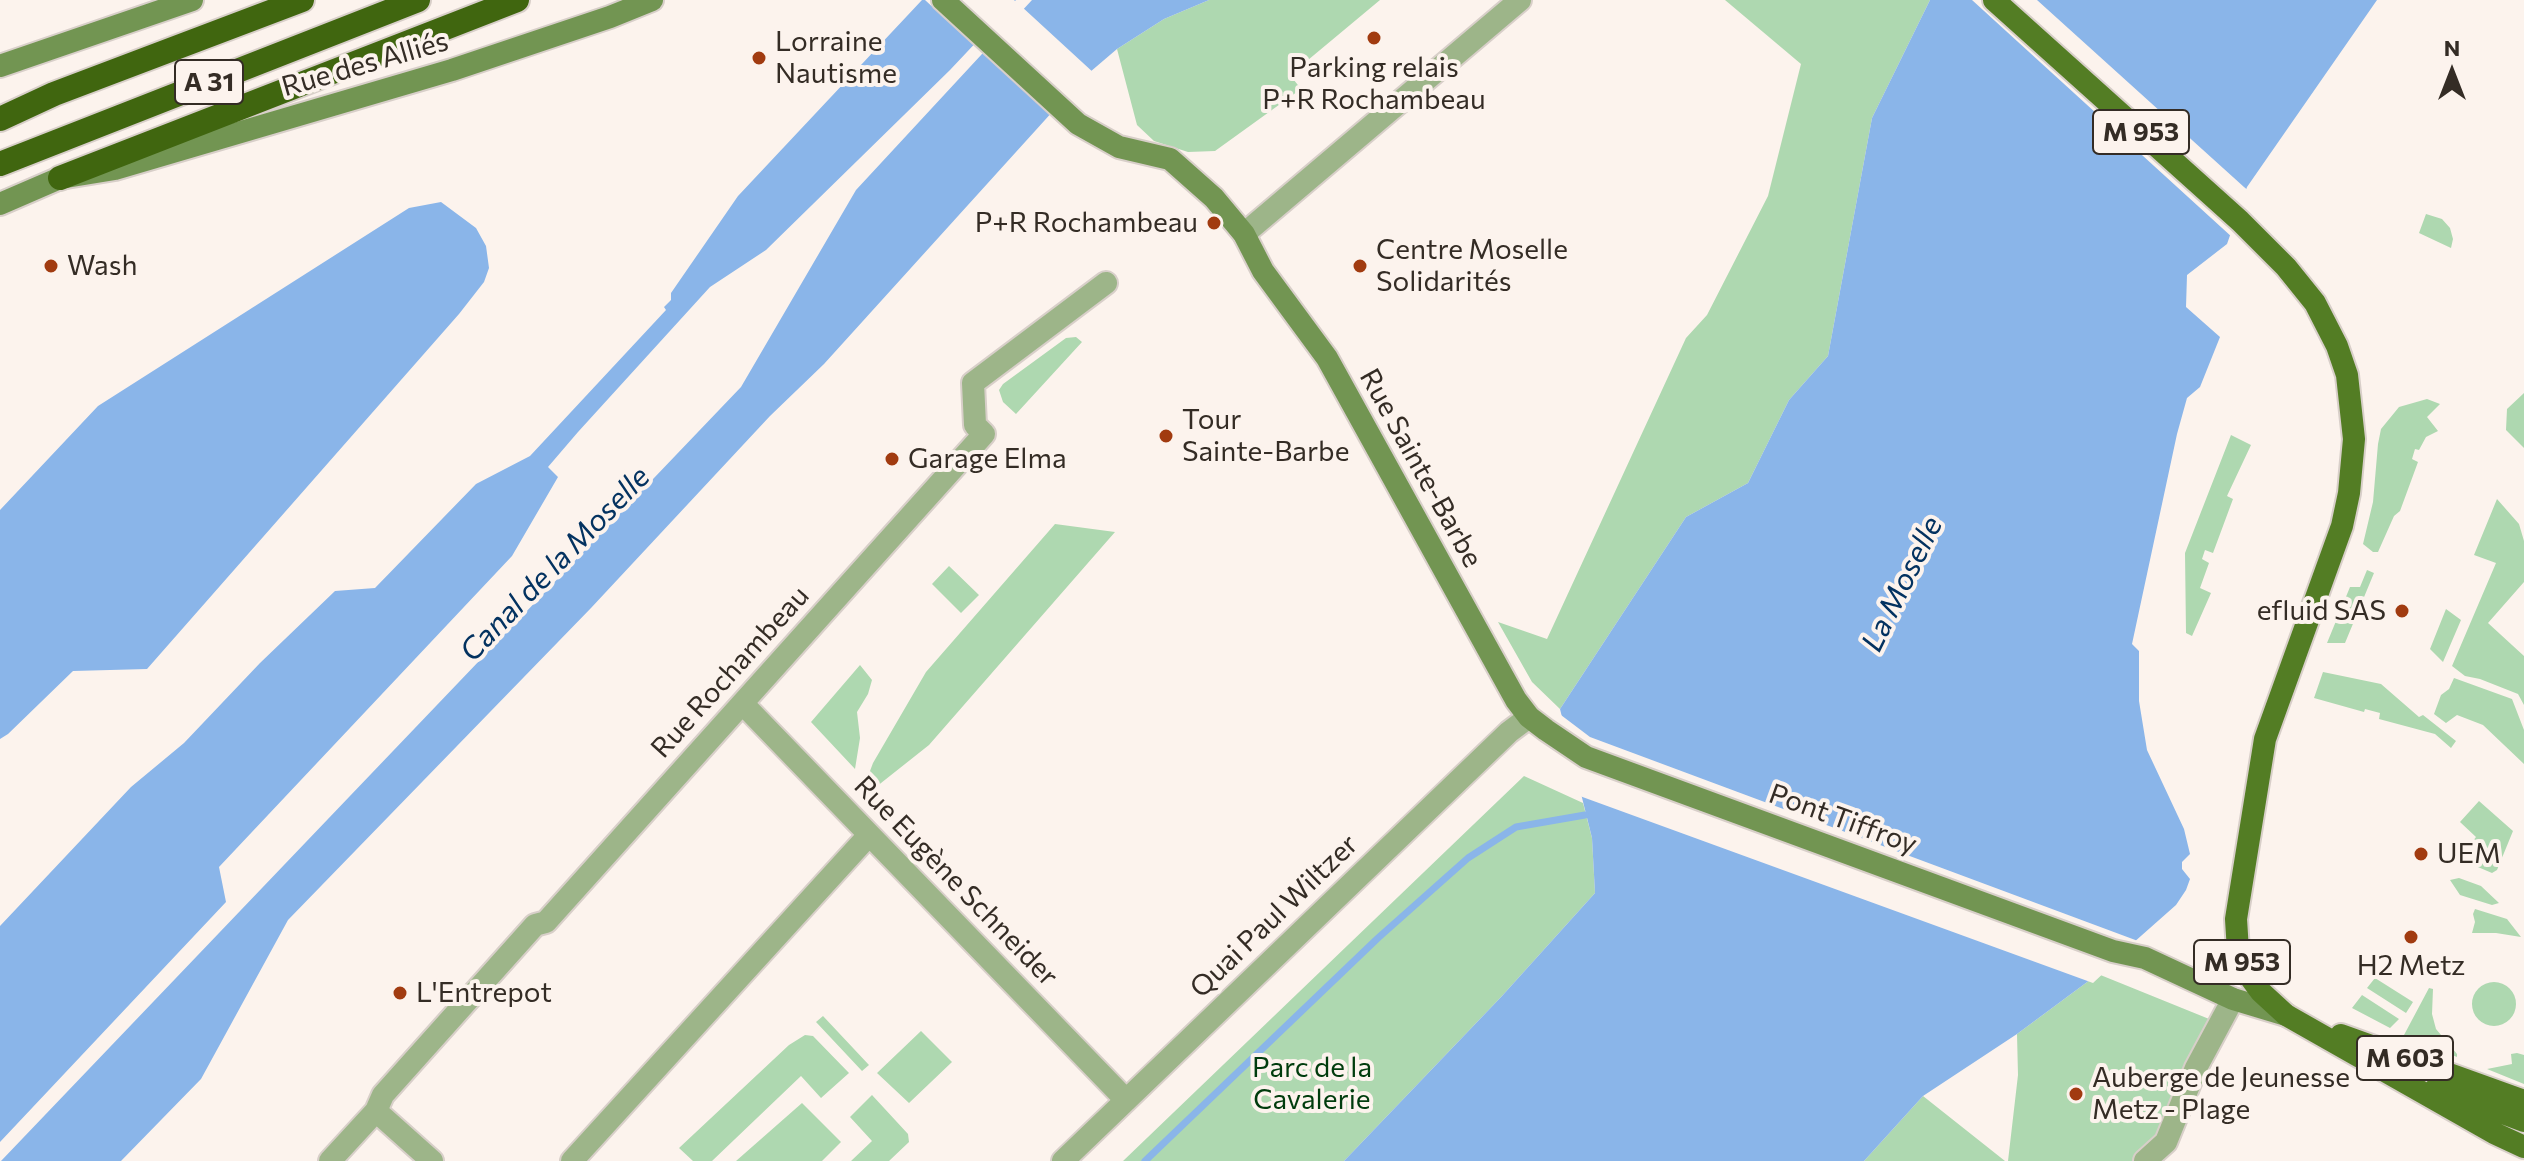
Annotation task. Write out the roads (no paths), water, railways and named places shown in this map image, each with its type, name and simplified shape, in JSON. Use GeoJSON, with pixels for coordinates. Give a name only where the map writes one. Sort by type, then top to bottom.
{"type":"FeatureCollection","features":[{"type":"Feature","properties":{"kind":"highway","name":"A 31"},"geometry":{"type":"LineString","coordinates":[[0,119],[54,94],[302,0]]}},
{"type":"Feature","properties":{"kind":"highway","name":"A 31"},"geometry":{"type":"LineString","coordinates":[[0,164],[418,0]]}},
{"type":"Feature","properties":{"kind":"highway"},"geometry":{"type":"LineString","coordinates":[[60,178],[517,0]]}},
{"type":"Feature","properties":{"kind":"main road"},"geometry":{"type":"LineString","coordinates":[[0,66],[192,0]]}},
{"type":"Feature","properties":{"kind":"main road","name":"Rue des Alliés"},"geometry":{"type":"LineString","coordinates":[[0,204],[60,178],[115,169],[452,70],[652,0]]}},
{"type":"Feature","properties":{"kind":"main road","name":"Rue Sainte-Barbe"},"geometry":{"type":"LineString","coordinates":[[943,0],[1078,124],[1119,147],[1170,159],[1214,198],[1244,234],[1263,271],[1327,358],[1496,665],[1537,724]]}},
{"type":"Feature","properties":{"kind":"main road","name":"M 953"},"geometry":{"type":"LineString","coordinates":[[1994,0],[2240,221],[2286,267],[2315,303],[2337,346],[2347,375],[2354,439],[2349,493],[2342,526],[2265,739],[2236,919],[2238,951],[2247,973],[2261,992],[2286,1015]]}},
{"type":"Feature","properties":{"kind":"main road","name":"Pont Tiffroy"},"geometry":{"type":"LineString","coordinates":[[1537,724],[1586,757],[2113,951],[2159,963],[2233,999]]}},
{"type":"Feature","properties":{"kind":"main road","name":"M 603"},"geometry":{"type":"LineString","coordinates":[[2233,999],[2286,1015],[2524,1101]]}},
{"type":"Feature","properties":{"kind":"main road","name":"M 603"},"geometry":{"type":"LineString","coordinates":[[2286,1015],[2524,1147]]}},
{"type":"Feature","properties":{"kind":"main road","name":"M 603"},"geometry":{"type":"LineString","coordinates":[[2375,1067],[2524,1121]]}},
{"type":"Feature","properties":{"kind":"street"},"geometry":{"type":"LineString","coordinates":[[1244,234],[1520,0]]}},
{"type":"Feature","properties":{"kind":"street","name":"Rue Rochambeau"},"geometry":{"type":"LineString","coordinates":[[330,1161],[376,1111],[383,1095],[535,925],[546,922],[984,434],[975,425],[973,383],[1106,283]]}},
{"type":"Feature","properties":{"kind":"street","name":"Rue Eugène Schneider"},"geometry":{"type":"LineString","coordinates":[[743,704],[1126,1100]]}},
{"type":"Feature","properties":{"kind":"street","name":"Quai Paul Wiltzer"},"geometry":{"type":"LineString","coordinates":[[1063,1161],[1461,778],[1537,724]]}},
{"type":"Feature","properties":{"kind":"street"},"geometry":{"type":"LineString","coordinates":[[572,1161],[869,835]]}},
{"type":"Feature","properties":{"kind":"street"},"geometry":{"type":"LineString","coordinates":[[2145,1161],[2166,1142],[2196,1068],[2233,999]]}},
{"type":"Feature","properties":{"kind":"street"},"geometry":{"type":"LineString","coordinates":[[376,1111],[432,1161]]}},
{"type":"Feature","properties":{"kind":"water"},"geometry":{"type":"Polygon","coordinates":[[[922,0],[1016,0],[950,70],[766,250],[710,287],[578,432],[548,467],[558,477],[512,556],[219,867],[226,902],[0,1142],[0,926],[131,787],[184,743],[260,663],[335,591],[375,588],[476,484],[530,456],[666,310],[664,307],[671,300],[671,293],[738,196],[922,0]]]}},
{"type":"Feature","properties":{"kind":"water"},"geometry":{"type":"Polygon","coordinates":[[[1032,0],[1209,0],[1164,19],[1117,49],[1083,78],[824,364],[770,416],[591,608],[288,920],[201,1079],[121,1161],[1,1161],[741,387],[856,190],[1032,0]]]}},
{"type":"Feature","properties":{"kind":"water","name":"La Moselle"},"geometry":{"type":"Polygon","coordinates":[[[1930,0],[2377,0],[2247,187],[2227,244],[2187,275],[2186,307],[2220,337],[2200,387],[2187,398],[2132,644],[2139,651],[2139,701],[2147,750],[2184,829],[2190,854],[2182,862],[2182,869],[2190,879],[2186,890],[2176,905],[2098,974],[2017,1034],[1923,1096],[1864,1161],[1344,1161],[1502,996],[1595,893],[1592,838],[1560,709],[1686,517],[1748,483],[1789,400],[1828,356],[1872,118],[1930,0]]]}},
{"type":"Feature","properties":{"kind":"water"},"geometry":{"type":"Polygon","coordinates":[[[441,202],[476,228],[486,246],[489,268],[484,282],[459,314],[147,669],[73,671],[0,739],[0,510],[98,406],[409,208],[441,202]]]}},
{"type":"Feature","properties":{"kind":"waterway"},"geometry":{"type":"LineString","coordinates":[[1145,1161],[1378,938],[1468,858],[1516,827],[1585,815]]}},
{"type":"Feature","properties":{"kind":"place","name":"Parking relais P+R Rochambeau"},"geometry":{"type":"Point","coordinates":[1374,38]}},
{"type":"Feature","properties":{"kind":"place","name":"Lorraine Nautisme"},"geometry":{"type":"Point","coordinates":[759,58]}},
{"type":"Feature","properties":{"kind":"place","name":"P+R Rochambeau"},"geometry":{"type":"Point","coordinates":[1214,223]}},
{"type":"Feature","properties":{"kind":"place","name":"Wash"},"geometry":{"type":"Point","coordinates":[51,266]}},
{"type":"Feature","properties":{"kind":"place","name":"Centre Moselle Solidarités"},"geometry":{"type":"Point","coordinates":[1360,266]}},
{"type":"Feature","properties":{"kind":"place","name":"Tour Sainte-Barbe"},"geometry":{"type":"Point","coordinates":[1166,436]}},
{"type":"Feature","properties":{"kind":"place","name":"Garage Elma"},"geometry":{"type":"Point","coordinates":[892,459]}},
{"type":"Feature","properties":{"kind":"place","name":"efluid SAS"},"geometry":{"type":"Point","coordinates":[2402,611]}},
{"type":"Feature","properties":{"kind":"place","name":"UEM"},"geometry":{"type":"Point","coordinates":[2421,854]}},
{"type":"Feature","properties":{"kind":"place","name":"H2 Metz"},"geometry":{"type":"Point","coordinates":[2411,937]}},
{"type":"Feature","properties":{"kind":"place","name":"L'Entrepot"},"geometry":{"type":"Point","coordinates":[400,993]}},
{"type":"Feature","properties":{"kind":"place","name":"Auberge de Jeunesse Metz - Plage"},"geometry":{"type":"Point","coordinates":[2076,1094]}},
{"type":"Feature","properties":{"kind":"water label","name":"Canal de la Moselle"},"geometry":{"type":"Point","coordinates":[555,564]}},
{"type":"Feature","properties":{"kind":"park label","name":"Parc de la Cavalerie"},"geometry":{"type":"Point","coordinates":[1312,1084]}}]}
